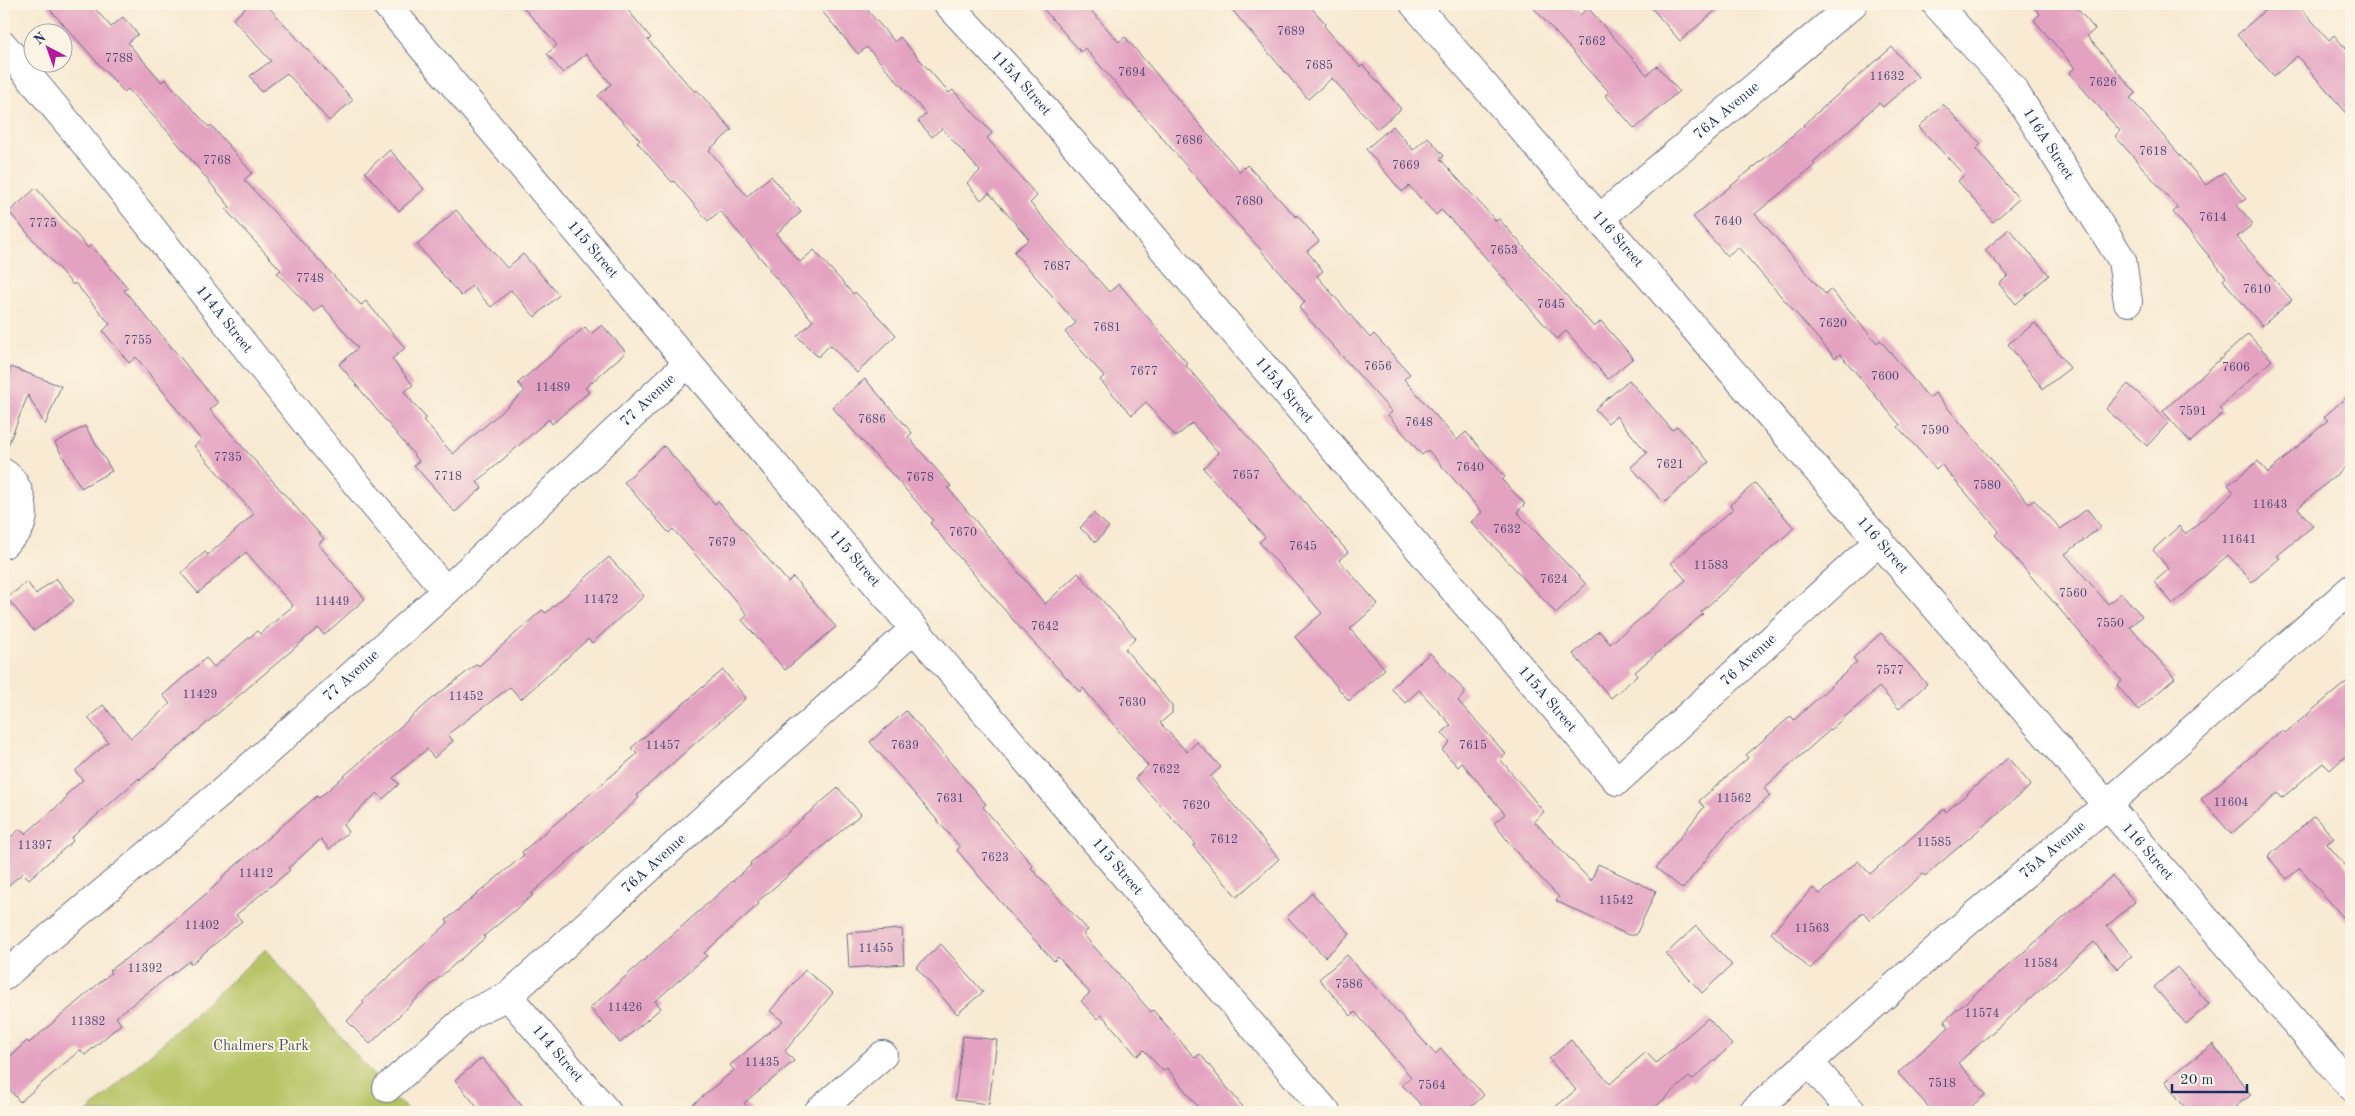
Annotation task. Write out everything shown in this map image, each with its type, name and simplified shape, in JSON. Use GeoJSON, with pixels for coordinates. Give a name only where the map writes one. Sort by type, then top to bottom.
{"type":"FeatureCollection","features":[{"type":"Feature","properties":{"kind":"street","name":"115 Street"},"geometry":{"type":"LineString","coordinates":[[386,4],[688,363],[1326,1112]]}},
{"type":"Feature","properties":{"kind":"street","name":"115A Street"},"geometry":{"type":"LineString","coordinates":[[948,4],[1026,89],[1617,781]]}},
{"type":"Feature","properties":{"kind":"street","name":"116 Street"},"geometry":{"type":"LineString","coordinates":[[1414,4],[2351,1086]]}},
{"type":"Feature","properties":{"kind":"street","name":"76A Avenue"},"geometry":{"type":"LineString","coordinates":[[1600,218],[1853,4]]}},
{"type":"Feature","properties":{"kind":"street","name":"116A Street"},"geometry":{"type":"LineString","coordinates":[[1936,4],[2011,86],[2122,260],[2128,302]]}},
{"type":"Feature","properties":{"kind":"street","name":"114A Street"},"geometry":{"type":"LineString","coordinates":[[4,46],[82,140],[314,433],[446,591]]}},
{"type":"Feature","properties":{"kind":"street","name":"77 Avenue"},"geometry":{"type":"LineString","coordinates":[[4,976],[222,792],[446,591],[688,363]]}},
{"type":"Feature","properties":{"kind":"street"},"geometry":{"type":"LineString","coordinates":[[4,473],[11,477],[23,502],[19,528],[4,544]]}},
{"type":"Feature","properties":{"kind":"street","name":"76 Avenue"},"geometry":{"type":"LineString","coordinates":[[1617,781],[1880,540]]}},
{"type":"Feature","properties":{"kind":"street","name":"75A Avenue"},"geometry":{"type":"LineString","coordinates":[[1753,1112],[1965,924],[2108,804],[2351,589]]}},
{"type":"Feature","properties":{"kind":"street","name":"76A Avenue"},"geometry":{"type":"LineString","coordinates":[[387,1088],[472,1013],[508,996],[914,628]]}},
{"type":"Feature","properties":{"kind":"street","name":"114 Street"},"geometry":{"type":"LineString","coordinates":[[508,996],[606,1112]]}},
{"type":"Feature","properties":{"kind":"street"},"geometry":{"type":"LineString","coordinates":[[818,1112],[883,1055]]}},
{"type":"Feature","properties":{"kind":"street"},"geometry":{"type":"LineString","coordinates":[[1809,1062],[1852,1112]]}},
{"type":"Feature","properties":{"kind":"green space","name":"Chalmers Park"},"geometry":{"type":"Polygon","coordinates":[[[266,949],[396,1102],[398,1100],[409,1112],[87,1112],[266,949]]]}},
{"type":"Feature","properties":{"kind":"building"},"geometry":{"type":"Polygon","coordinates":[[[45,4],[91,4],[111,27],[123,17],[138,34],[128,43],[162,82],[165,79],[209,127],[211,125],[252,173],[244,180],[361,305],[366,301],[405,348],[392,359],[413,385],[404,392],[426,418],[423,420],[453,454],[525,391],[518,383],[585,327],[591,334],[602,325],[626,352],[585,388],[589,392],[552,424],[549,419],[477,482],[482,488],[455,512],[414,465],[419,461],[339,364],[358,348],[322,305],[314,312],[277,273],[281,270],[226,210],[230,207],[170,134],[128,89],[124,92],[72,34],[72,22],[61,22],[45,4]]]}},
{"type":"Feature","properties":{"kind":"building"},"geometry":{"type":"Polygon","coordinates":[[[250,4],[266,4],[353,100],[329,121],[287,73],[261,92],[250,76],[271,61],[233,19],[250,4]]]}},
{"type":"Feature","properties":{"kind":"building"},"geometry":{"type":"Polygon","coordinates":[[[520,4],[623,4],[651,38],[648,40],[695,92],[697,90],[732,130],[709,150],[747,196],[771,176],[801,212],[776,234],[800,262],[814,250],[853,294],[855,292],[896,335],[857,373],[830,345],[818,357],[797,336],[813,321],[770,269],[720,211],[708,221],[637,142],[640,140],[598,96],[611,84],[586,54],[563,73],[547,54],[557,45],[520,4]]]}},
{"type":"Feature","properties":{"kind":"building"},"geometry":{"type":"Polygon","coordinates":[[[816,4],[862,4],[895,42],[900,37],[949,93],[953,90],[992,133],[987,138],[1037,196],[1030,203],[1109,292],[1119,284],[1188,364],[1186,366],[1348,552],[1339,560],[1378,604],[1350,629],[1385,669],[1349,701],[1295,637],[1322,613],[1259,542],[1265,537],[1203,468],[1219,453],[1192,423],[1176,437],[1146,402],[1132,415],[1100,380],[1104,376],[1065,332],[1076,323],[1014,252],[1029,239],[989,193],[981,200],[967,183],[980,171],[942,128],[932,137],[918,121],[926,114],[867,47],[858,54],[816,4]]]}},
{"type":"Feature","properties":{"kind":"building"},"geometry":{"type":"Polygon","coordinates":[[[1039,4],[1085,4],[1119,42],[1125,37],[1240,172],[1247,165],[1296,217],[1297,215],[1319,241],[1307,251],[1323,271],[1317,276],[1370,338],[1374,334],[1410,374],[1404,379],[1457,440],[1466,432],[1505,477],[1502,480],[1525,504],[1517,512],[1586,584],[1556,613],[1471,522],[1482,512],[1428,450],[1422,455],[1388,415],[1392,412],[1299,308],[1305,302],[1085,48],[1081,52],[1039,4]]]}},
{"type":"Feature","properties":{"kind":"building"},"geometry":{"type":"Polygon","coordinates":[[[1227,4],[1308,4],[1326,24],[1324,26],[1360,67],[1363,65],[1401,109],[1377,129],[1332,78],[1308,99],[1227,4]]]}},
{"type":"Feature","properties":{"kind":"building"},"geometry":{"type":"Polygon","coordinates":[[[1530,4],[1571,4],[1580,15],[1588,8],[1647,75],[1657,66],[1679,91],[1635,129],[1605,95],[1609,92],[1530,4]]]}},
{"type":"Feature","properties":{"kind":"building"},"geometry":{"type":"Polygon","coordinates":[[[1648,4],[1723,4],[1680,41],[1648,4]]]}},
{"type":"Feature","properties":{"kind":"building"},"geometry":{"type":"Polygon","coordinates":[[[2031,4],[2073,4],[2095,29],[2087,36],[2136,93],[2130,98],[2206,185],[2224,172],[2246,199],[2237,205],[2253,224],[2237,237],[2292,300],[2262,326],[2223,280],[2226,277],[2173,212],[2178,208],[2115,136],[2120,131],[2069,73],[2075,68],[2034,20],[2040,14],[2031,4]]]}},
{"type":"Feature","properties":{"kind":"building"},"geometry":{"type":"Polygon","coordinates":[[[2272,4],[2297,4],[2329,40],[2334,35],[2351,55],[2351,118],[2297,56],[2274,76],[2237,35],[2272,4]]]}},
{"type":"Feature","properties":{"kind":"building"},"geometry":{"type":"Polygon","coordinates":[[[1892,47],[1918,77],[1883,107],[1879,103],[1813,162],[1815,165],[1755,214],[1825,294],[1830,289],[1877,343],[1880,340],[1929,398],[1935,393],[2029,504],[2034,500],[2061,529],[2087,509],[2101,527],[2065,554],[2108,604],[2121,593],[2142,616],[2130,627],[2175,678],[2138,710],[2117,685],[2122,681],[1995,535],[1999,531],[1941,464],[1936,469],[1898,427],[1900,425],[1840,354],[1835,358],[1738,247],[1727,256],[1693,217],[1804,126],[1892,47]]]}},
{"type":"Feature","properties":{"kind":"building"},"geometry":{"type":"Polygon","coordinates":[[[1943,104],[1981,144],[1976,149],[2019,199],[1993,222],[1958,181],[1964,175],[1919,127],[1943,104]]]}},
{"type":"Feature","properties":{"kind":"building"},"geometry":{"type":"Polygon","coordinates":[[[1393,126],[1413,150],[1428,137],[1444,156],[1440,159],[1496,221],[1499,219],[1594,327],[1601,321],[1633,358],[1608,379],[1566,331],[1557,339],[1464,233],[1441,210],[1436,215],[1409,186],[1402,192],[1366,149],[1393,126]]]}},
{"type":"Feature","properties":{"kind":"building"},"geometry":{"type":"Polygon","coordinates":[[[390,150],[424,189],[399,211],[365,172],[390,150]]]}},
{"type":"Feature","properties":{"kind":"building"},"geometry":{"type":"Polygon","coordinates":[[[36,188],[88,248],[91,245],[128,288],[124,290],[218,403],[210,410],[324,539],[318,544],[365,599],[324,635],[318,628],[140,780],[139,778],[71,838],[73,841],[29,879],[23,873],[4,889],[4,843],[20,829],[25,834],[67,798],[65,796],[83,780],[75,771],[108,742],[88,718],[103,705],[131,738],[170,704],[163,695],[206,658],[214,667],[257,631],[260,634],[293,606],[246,552],[198,593],[181,573],[205,552],[208,555],[254,514],[194,446],[201,440],[136,357],[129,363],[103,331],[110,324],[9,212],[36,188]]]}},
{"type":"Feature","properties":{"kind":"building"},"geometry":{"type":"Polygon","coordinates":[[[456,210],[507,268],[523,254],[559,295],[535,317],[511,290],[491,307],[472,286],[461,296],[417,245],[456,210]]]}},
{"type":"Feature","properties":{"kind":"building"},"geometry":{"type":"Polygon","coordinates":[[[2009,229],[2049,275],[2016,304],[1999,284],[2008,276],[1985,250],[2009,229]]]}},
{"type":"Feature","properties":{"kind":"building"},"geometry":{"type":"Polygon","coordinates":[[[2035,323],[2070,368],[2043,389],[2008,344],[2035,323]]]}},
{"type":"Feature","properties":{"kind":"building"},"geometry":{"type":"Polygon","coordinates":[[[2248,334],[2272,360],[2219,408],[2223,413],[2190,442],[2163,411],[2248,334]]]}},
{"type":"Feature","properties":{"kind":"building"},"geometry":{"type":"Polygon","coordinates":[[[11,367],[61,386],[45,425],[28,395],[5,453],[4,386],[11,367]]]}},
{"type":"Feature","properties":{"kind":"building"},"geometry":{"type":"Polygon","coordinates":[[[865,379],[912,433],[908,437],[951,486],[948,488],[1045,604],[1078,573],[1136,638],[1125,649],[1172,706],[1172,713],[1160,723],[1187,752],[1197,742],[1221,767],[1210,777],[1279,859],[1237,897],[1193,846],[1196,844],[1135,778],[1148,766],[1083,688],[1080,692],[1020,628],[930,523],[933,520],[832,407],[865,379]]]}},
{"type":"Feature","properties":{"kind":"building"},"geometry":{"type":"Polygon","coordinates":[[[1629,380],[1672,430],[1677,426],[1709,462],[1664,503],[1631,467],[1647,453],[1616,416],[1608,423],[1595,409],[1629,380]]]}},
{"type":"Feature","properties":{"kind":"building"},"geometry":{"type":"Polygon","coordinates":[[[2128,384],[2169,422],[2147,446],[2106,409],[2128,384]]]}},
{"type":"Feature","properties":{"kind":"building"},"geometry":{"type":"Polygon","coordinates":[[[2351,393],[2351,462],[2298,508],[2313,526],[2277,556],[2280,558],[2252,582],[2228,555],[2173,604],[2154,582],[2169,569],[2153,550],[2179,526],[2186,534],[2234,492],[2228,485],[2258,461],[2268,473],[2328,420],[2324,417],[2351,393]]]}},
{"type":"Feature","properties":{"kind":"building"},"geometry":{"type":"Polygon","coordinates":[[[85,426],[112,471],[81,488],[55,443],[85,426]]]}},
{"type":"Feature","properties":{"kind":"building"},"geometry":{"type":"Polygon","coordinates":[[[664,446],[715,504],[718,501],[788,582],[793,577],[836,627],[785,670],[742,620],[748,615],[673,529],[669,533],[624,482],[664,446]]]}},
{"type":"Feature","properties":{"kind":"building"},"geometry":{"type":"Polygon","coordinates":[[[1755,483],[1794,528],[1701,612],[1703,614],[1635,672],[1637,676],[1611,698],[1573,654],[1599,631],[1610,644],[1686,580],[1671,563],[1733,509],[1730,505],[1755,483]]]}},
{"type":"Feature","properties":{"kind":"building"},"geometry":{"type":"Polygon","coordinates":[[[1093,513],[1109,527],[1096,542],[1080,528],[1093,513]]]}},
{"type":"Feature","properties":{"kind":"building"},"geometry":{"type":"Polygon","coordinates":[[[609,557],[644,596],[592,643],[588,639],[521,699],[510,687],[448,734],[453,741],[434,758],[427,749],[393,778],[399,784],[383,799],[377,793],[343,825],[348,832],[329,849],[321,839],[288,868],[290,870],[236,915],[242,921],[191,964],[189,961],[116,1017],[121,1024],[85,1055],[80,1050],[20,1102],[4,1083],[4,1062],[111,973],[109,971],[156,937],[223,879],[222,877],[317,796],[319,798],[432,699],[477,664],[479,666],[542,610],[546,613],[609,557]]]}},
{"type":"Feature","properties":{"kind":"building"},"geometry":{"type":"Polygon","coordinates":[[[56,578],[74,601],[34,631],[7,598],[27,582],[36,594],[56,578]]]}},
{"type":"Feature","properties":{"kind":"building"},"geometry":{"type":"Polygon","coordinates":[[[1881,633],[1927,684],[1899,709],[1879,687],[1764,788],[1770,796],[1726,834],[1683,889],[1656,868],[1704,807],[1699,801],[1748,758],[1746,755],[1791,716],[1794,720],[1857,662],[1853,658],[1881,633]]]}},
{"type":"Feature","properties":{"kind":"building"},"geometry":{"type":"Polygon","coordinates":[[[1430,653],[1466,692],[1458,701],[1506,754],[1500,759],[1544,812],[1534,821],[1591,881],[1598,864],[1656,891],[1636,935],[1628,935],[1556,901],[1559,897],[1516,852],[1494,823],[1505,814],[1462,763],[1458,767],[1442,750],[1450,742],[1442,733],[1451,725],[1419,690],[1405,703],[1391,688],[1430,653]]]}},
{"type":"Feature","properties":{"kind":"building"},"geometry":{"type":"Polygon","coordinates":[[[723,670],[746,698],[637,795],[639,798],[531,894],[533,895],[484,936],[485,938],[433,983],[370,1044],[347,1021],[364,1003],[362,1001],[448,923],[446,920],[524,855],[522,852],[637,754],[631,748],[723,670]]]}},
{"type":"Feature","properties":{"kind":"building"},"geometry":{"type":"Polygon","coordinates":[[[2351,678],[2351,751],[2330,770],[2323,763],[2282,798],[2278,793],[2231,834],[2201,799],[2282,730],[2285,733],[2351,678]]]}},
{"type":"Feature","properties":{"kind":"building"},"geometry":{"type":"Polygon","coordinates":[[[906,711],[986,804],[983,807],[1033,866],[1031,868],[1088,930],[1083,934],[1151,1012],[1153,1010],[1195,1058],[1200,1054],[1247,1112],[1202,1112],[1167,1068],[1163,1071],[1144,1050],[1137,1056],[1102,1015],[1097,1019],[1081,1001],[1090,993],[1058,957],[1054,961],[1015,919],[957,850],[960,847],[870,742],[906,711]]]}},
{"type":"Feature","properties":{"kind":"building"},"geometry":{"type":"Polygon","coordinates":[[[2008,758],[2031,785],[1925,876],[1923,874],[1870,920],[1863,912],[1810,969],[1771,933],[1813,888],[1820,894],[1858,861],[1870,874],[1944,809],[1946,812],[2008,758]]]}},
{"type":"Feature","properties":{"kind":"building"},"geometry":{"type":"Polygon","coordinates":[[[838,788],[861,814],[757,902],[759,904],[704,953],[707,956],[655,1001],[661,1008],[620,1043],[590,1008],[751,865],[750,863],[838,788]]]}},
{"type":"Feature","properties":{"kind":"building"},"geometry":{"type":"Polygon","coordinates":[[[2314,816],[2334,838],[2327,844],[2351,872],[2351,926],[2300,868],[2287,879],[2268,857],[2314,816]]]}},
{"type":"Feature","properties":{"kind":"building"},"geometry":{"type":"Polygon","coordinates":[[[2112,876],[2135,902],[2107,926],[2132,956],[2117,969],[2094,942],[1958,1063],[1986,1094],[1965,1112],[1933,1112],[1898,1073],[1949,1027],[1944,1021],[2112,876]]]}},
{"type":"Feature","properties":{"kind":"building"},"geometry":{"type":"Polygon","coordinates":[[[1312,893],[1350,934],[1325,957],[1287,917],[1312,893]]]}},
{"type":"Feature","properties":{"kind":"building"},"geometry":{"type":"Polygon","coordinates":[[[1696,926],[1732,965],[1702,993],[1666,954],[1696,926]]]}},
{"type":"Feature","properties":{"kind":"building"},"geometry":{"type":"Polygon","coordinates":[[[902,929],[904,964],[849,968],[847,933],[902,929]]]}},
{"type":"Feature","properties":{"kind":"building"},"geometry":{"type":"Polygon","coordinates":[[[941,944],[983,992],[957,1014],[916,967],[941,944]]]}},
{"type":"Feature","properties":{"kind":"building"},"geometry":{"type":"Polygon","coordinates":[[[1347,955],[1435,1054],[1441,1049],[1484,1095],[1466,1112],[1428,1112],[1402,1085],[1411,1077],[1355,1012],[1351,1016],[1319,979],[1347,955]]]}},
{"type":"Feature","properties":{"kind":"building"},"geometry":{"type":"Polygon","coordinates":[[[2177,967],[2209,1004],[2186,1024],[2154,987],[2177,967]]]}},
{"type":"Feature","properties":{"kind":"building"},"geometry":{"type":"Polygon","coordinates":[[[805,970],[833,993],[785,1051],[794,1061],[744,1103],[752,1112],[684,1112],[734,1070],[730,1065],[783,1021],[770,1011],[805,970]]]}},
{"type":"Feature","properties":{"kind":"building"},"geometry":{"type":"Polygon","coordinates":[[[1708,1018],[1732,1045],[1692,1080],[1689,1077],[1650,1112],[1549,1112],[1576,1090],[1549,1059],[1571,1040],[1610,1084],[1646,1052],[1656,1063],[1708,1018]]]}},
{"type":"Feature","properties":{"kind":"building"},"geometry":{"type":"Polygon","coordinates":[[[963,1036],[997,1040],[989,1104],[955,1100],[963,1036]]]}},
{"type":"Feature","properties":{"kind":"building"},"geometry":{"type":"Polygon","coordinates":[[[2213,1044],[2251,1095],[2228,1112],[2188,1112],[2165,1081],[2213,1044]]]}},
{"type":"Feature","properties":{"kind":"building"},"geometry":{"type":"Polygon","coordinates":[[[482,1058],[527,1112],[481,1112],[455,1080],[482,1058]]]}}]}
